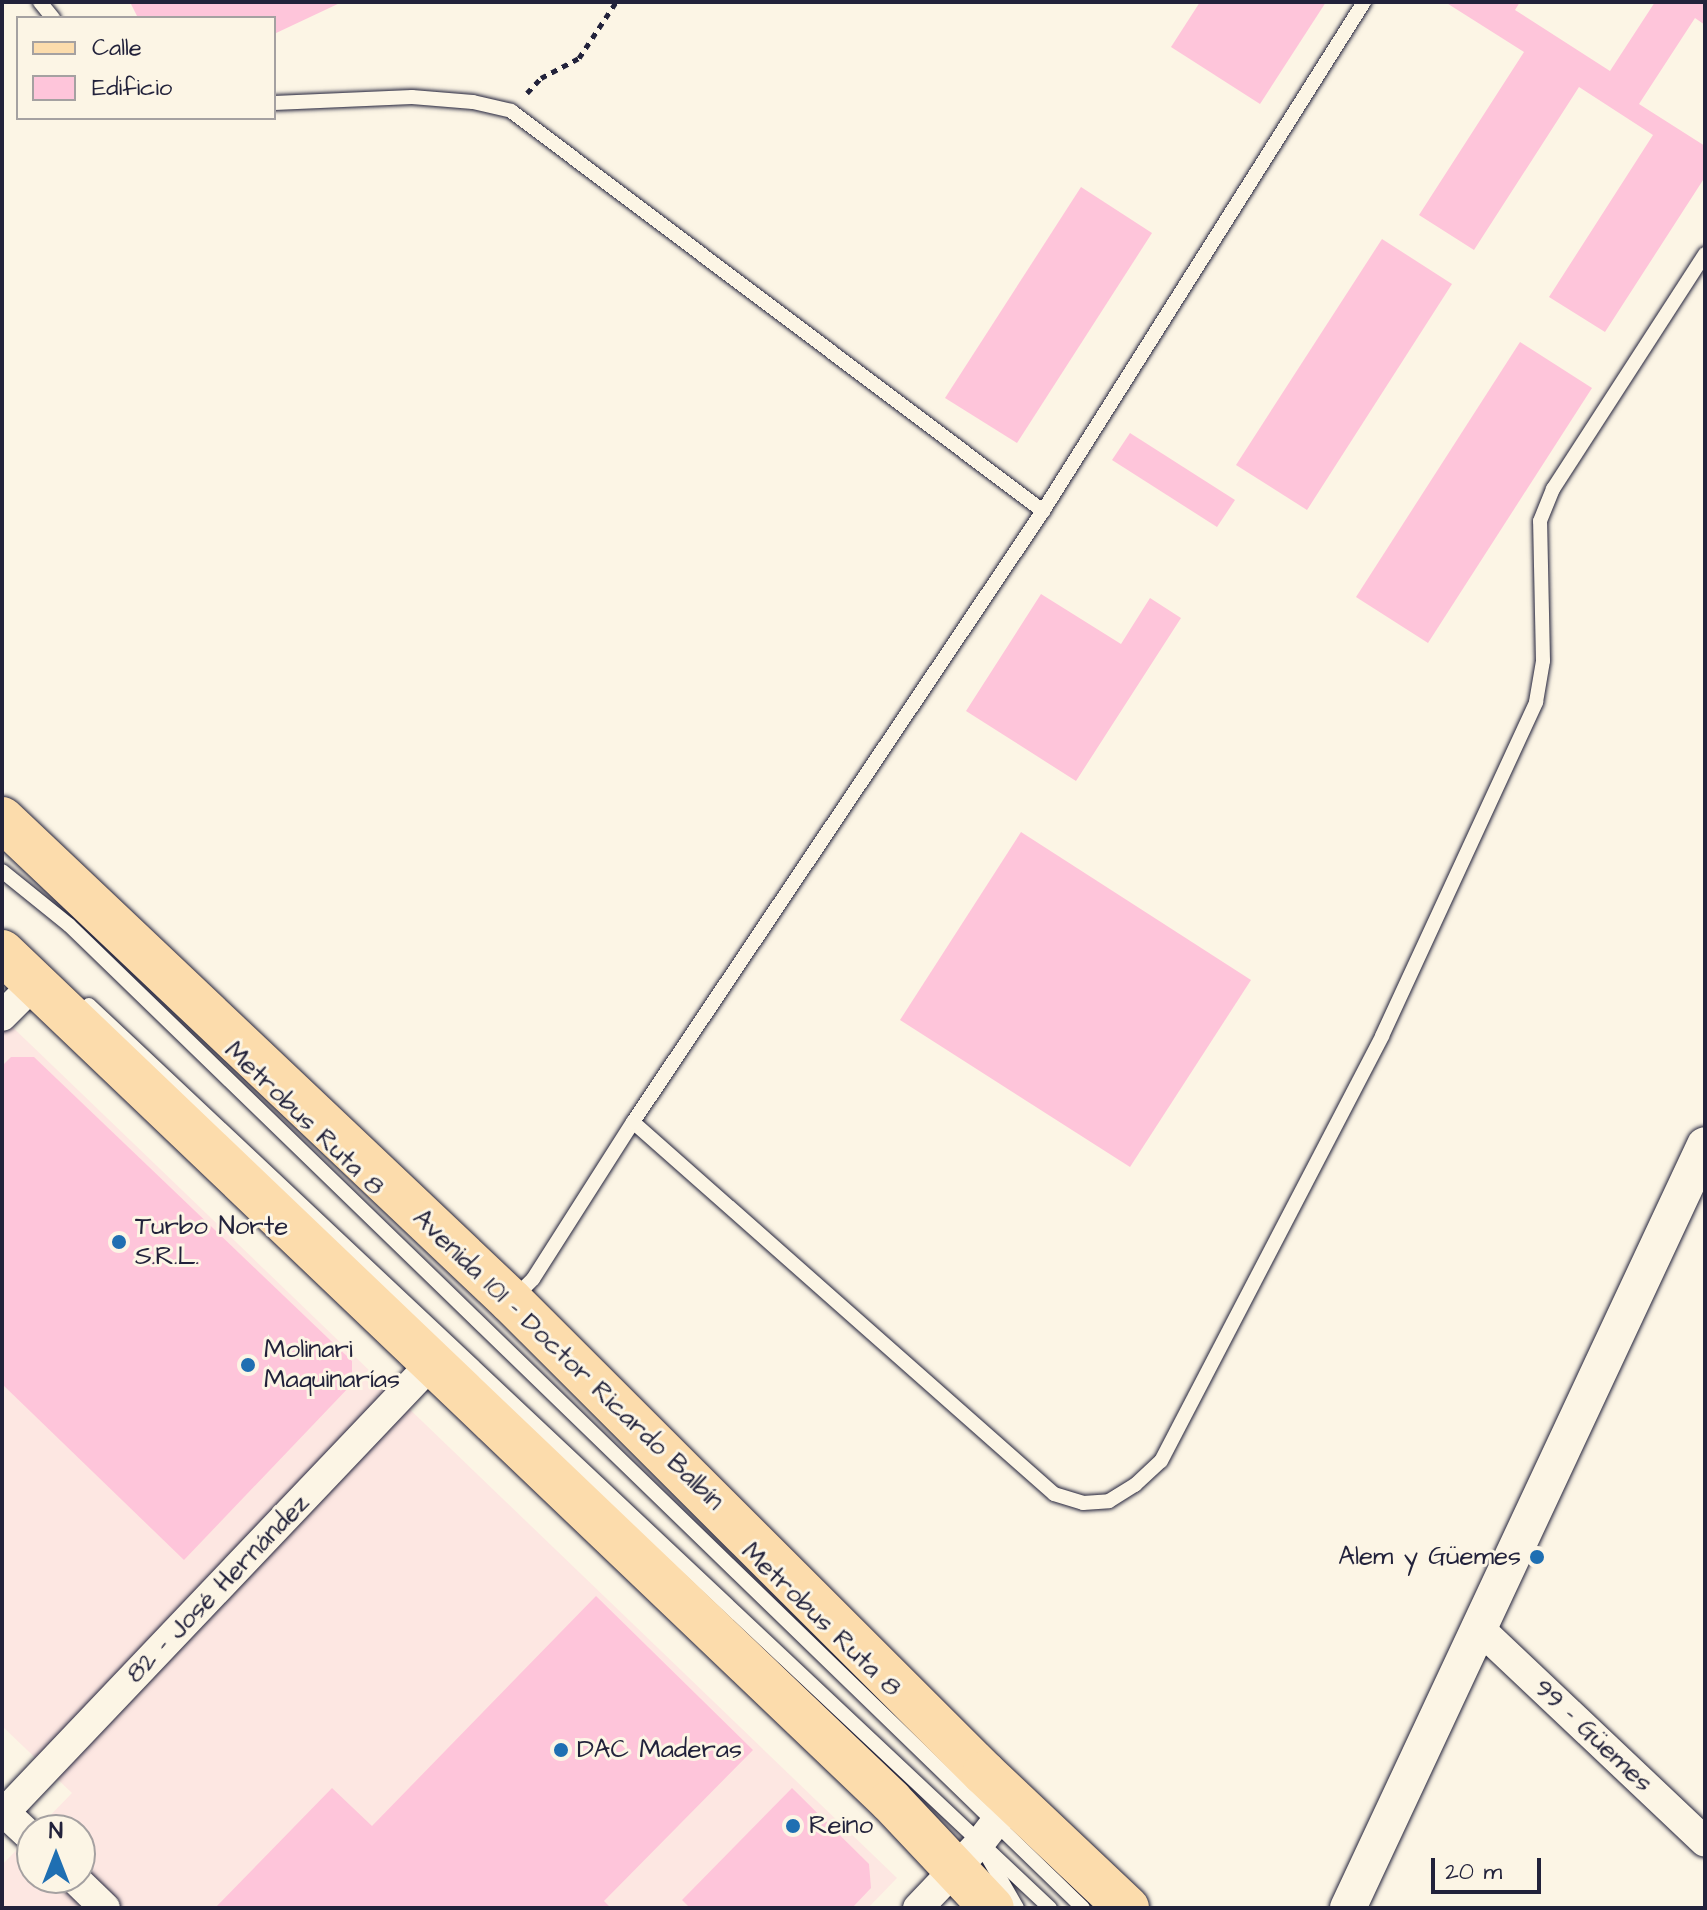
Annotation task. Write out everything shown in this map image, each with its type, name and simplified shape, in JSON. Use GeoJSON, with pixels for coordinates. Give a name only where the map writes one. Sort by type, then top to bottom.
{"type":"FeatureCollection","features":[{"type":"Feature","properties":{"kind":"main road","name":"Avenida 101 - Doctor Ricardo Balbín"},"geometry":{"type":"LineString","coordinates":[[2,819],[511,1301],[986,1834],[992,1908]]}},
{"type":"Feature","properties":{"kind":"main road","name":"Avenida 101 - Doctor Ricardo Balbín"},"geometry":{"type":"LineString","coordinates":[[2,952],[53,986],[433,1362],[891,1801],[986,1834],[1127,1908]]}},
{"type":"Feature","properties":{"kind":"street"},"geometry":{"type":"LineString","coordinates":[[2,1016],[53,986]]}},
{"type":"Feature","properties":{"kind":"street"},"geometry":{"type":"LineString","coordinates":[[1348,1908],[1481,1630],[1705,1145]]}},
{"type":"Feature","properties":{"kind":"street","name":"82 - José Hernández"},"geometry":{"type":"LineString","coordinates":[[3,1813],[433,1362]]}},
{"type":"Feature","properties":{"kind":"street","name":"99 - Güemes"},"geometry":{"type":"LineString","coordinates":[[1481,1630],[1705,1842]]}},
{"type":"Feature","properties":{"kind":"street"},"geometry":{"type":"LineString","coordinates":[[918,1908],[986,1834]]}},
{"type":"Feature","properties":{"kind":"street"},"geometry":{"type":"LineString","coordinates":[[91,1894],[105,1908]]}},
{"type":"Feature","properties":{"kind":"lane"},"geometry":{"type":"LineString","coordinates":[[511,1301],[533,1279],[633,1122],[1043,511],[1364,2]]}},
{"type":"Feature","properties":{"kind":"lane"},"geometry":{"type":"LineString","coordinates":[[276,103],[412,97],[473,102],[511,111],[1043,511]]}},
{"type":"Feature","properties":{"kind":"lane"},"geometry":{"type":"LineString","coordinates":[[633,1122],[1054,1494],[1083,1503],[1109,1501],[1135,1485],[1161,1461],[1382,1036],[1536,702],[1543,661],[1540,521],[1553,489],[1705,254]]}},
{"type":"Feature","properties":{"kind":"lane","name":"Metrobus Ruta 8"},"geometry":{"type":"LineString","coordinates":[[2,871],[69,925],[986,1834],[1050,1908]]}},
{"type":"Feature","properties":{"kind":"lane","name":"Metrobus Ruta 8"},"geometry":{"type":"LineString","coordinates":[[53,986],[986,1834],[1083,1908]]}},
{"type":"Feature","properties":{"kind":"lane"},"geometry":{"type":"LineString","coordinates":[[986,1834],[1017,1908]]}},
{"type":"Feature","properties":{"kind":"path"},"geometry":{"type":"LineString","coordinates":[[511,111],[541,78],[579,58],[616,2]]}},
{"type":"Feature","properties":{"kind":"shaded area"},"geometry":{"type":"Polygon","coordinates":[[[2,1017],[897,1878],[868,1908],[2,1908],[2,1865],[16,1851],[16,1894],[96,1894],[96,1814],[52,1814],[72,1793],[2,1726],[2,1017]]]}},
{"type":"Feature","properties":{"kind":"building"},"geometry":{"type":"Polygon","coordinates":[[[130,2],[342,2],[276,33],[276,16],[137,16],[130,2]]]}},
{"type":"Feature","properties":{"kind":"building"},"geometry":{"type":"Polygon","coordinates":[[[1200,2],[1326,2],[1260,104],[1171,47],[1200,2]]]}},
{"type":"Feature","properties":{"kind":"building"},"geometry":{"type":"Polygon","coordinates":[[[1445,2],[1520,2],[1515,10],[1610,71],[1655,2],[1705,2],[1705,25],[1695,18],[1639,104],[1705,146],[1705,177],[1605,332],[1549,297],[1653,135],[1579,87],[1474,250],[1419,215],[1524,52],[1445,2]]]}},
{"type":"Feature","properties":{"kind":"building"},"geometry":{"type":"Polygon","coordinates":[[[1081,187],[1152,233],[1017,443],[945,398],[1081,187]]]}},
{"type":"Feature","properties":{"kind":"building"},"geometry":{"type":"Polygon","coordinates":[[[1382,239],[1452,284],[1307,510],[1236,465],[1382,239]]]}},
{"type":"Feature","properties":{"kind":"building"},"geometry":{"type":"Polygon","coordinates":[[[1520,342],[1592,388],[1428,643],[1356,597],[1520,342]]]}},
{"type":"Feature","properties":{"kind":"building"},"geometry":{"type":"Polygon","coordinates":[[[1130,433],[1235,500],[1217,527],[1112,460],[1130,433]]]}},
{"type":"Feature","properties":{"kind":"building"},"geometry":{"type":"Polygon","coordinates":[[[1041,594],[1121,644],[1150,598],[1181,618],[1076,781],[966,711],[1041,594]]]}},
{"type":"Feature","properties":{"kind":"building"},"geometry":{"type":"Polygon","coordinates":[[[1021,832],[1251,980],[1130,1167],[900,1020],[1021,832]]]}},
{"type":"Feature","properties":{"kind":"building"},"geometry":{"type":"Polygon","coordinates":[[[11,1057],[34,1057],[352,1361],[352,1384],[184,1560],[2,1384],[2,1066],[11,1057]]]}},
{"type":"Feature","properties":{"kind":"building","name":"DAC Maderas"},"geometry":{"type":"Polygon","coordinates":[[[596,1596],[753,1750],[604,1901],[611,1908],[215,1908],[332,1788],[372,1826],[596,1596]]]}},
{"type":"Feature","properties":{"kind":"building","name":"Reino"},"geometry":{"type":"Polygon","coordinates":[[[792,1788],[869,1864],[871,1888],[852,1908],[690,1908],[682,1900],[792,1788]]]}},
{"type":"Feature","properties":{"kind":"place","name":"Turbo Norte S.R.L."},"geometry":{"type":"Point","coordinates":[119,1242]}},
{"type":"Feature","properties":{"kind":"place","name":"Molinari Maquinarías"},"geometry":{"type":"Point","coordinates":[248,1365]}},
{"type":"Feature","properties":{"kind":"place","name":"Alem y Güemes"},"geometry":{"type":"Point","coordinates":[1537,1557]}},
{"type":"Feature","properties":{"kind":"place","name":"DAC Maderas"},"geometry":{"type":"Point","coordinates":[561,1750]}},
{"type":"Feature","properties":{"kind":"place","name":"Reino"},"geometry":{"type":"Point","coordinates":[793,1826]}}]}
